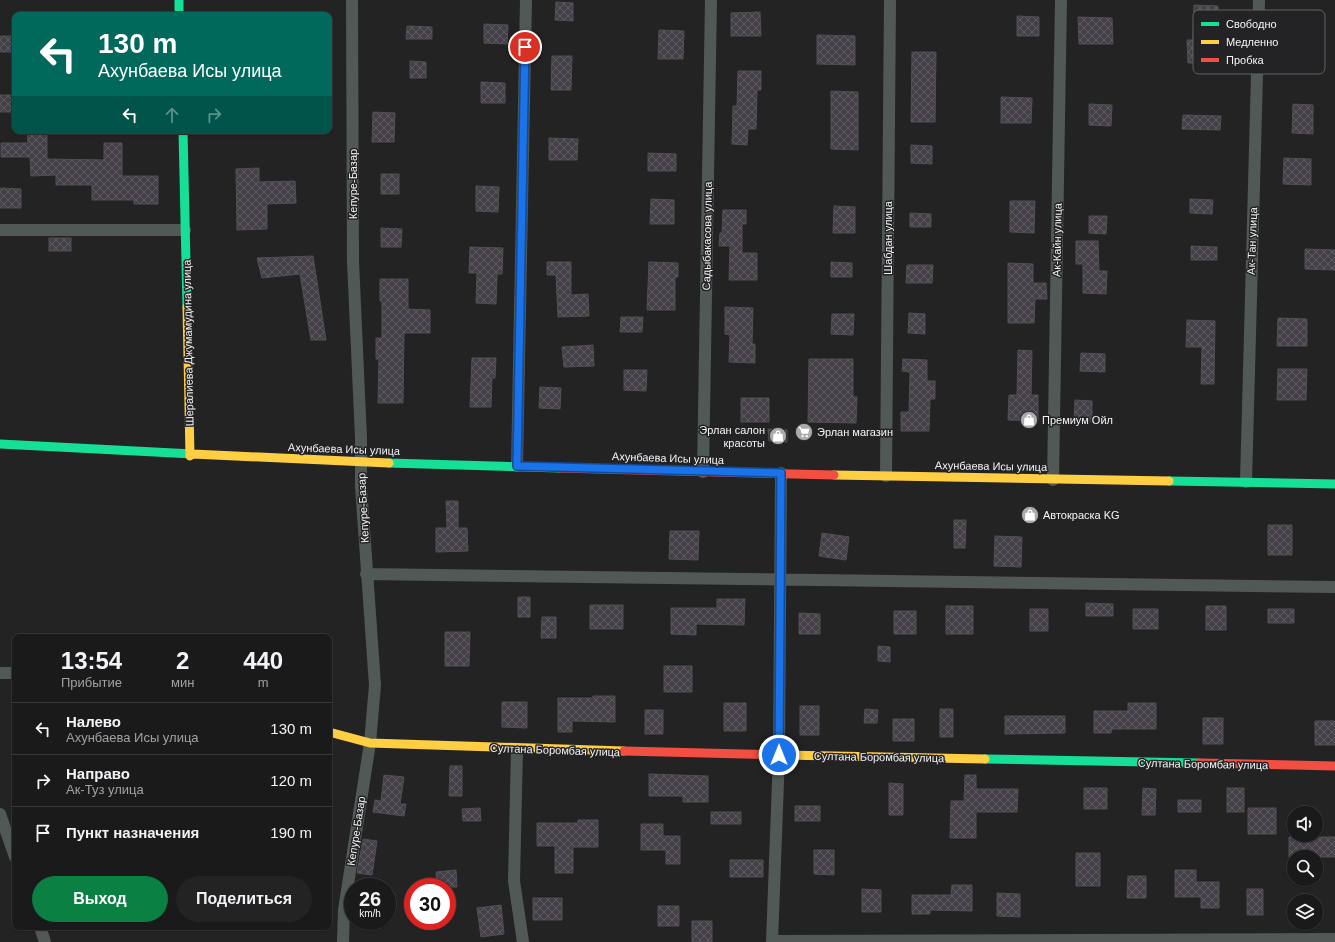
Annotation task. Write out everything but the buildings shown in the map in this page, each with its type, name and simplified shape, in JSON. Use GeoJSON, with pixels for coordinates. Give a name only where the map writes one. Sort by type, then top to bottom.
{"type":"FeatureCollection","features":[{"type":"Feature","properties":{"kind":"street"},"geometry":{"type":"LineString","coordinates":[[179,0],[179,12]]}},
{"type":"Feature","properties":{"kind":"street","name":"Кепуре-Базар"},"geometry":{"type":"LineString","coordinates":[[342,942],[344,910],[370,743],[374,685],[366,574],[353,261],[352,0]]}},
{"type":"Feature","properties":{"kind":"street"},"geometry":{"type":"LineString","coordinates":[[517,466],[526,0]]}},
{"type":"Feature","properties":{"kind":"street","name":"Садыбакасова улица"},"geometry":{"type":"LineString","coordinates":[[703,472],[711,0]]}},
{"type":"Feature","properties":{"kind":"street","name":"Шабдан улица"},"geometry":{"type":"LineString","coordinates":[[886,476],[890,0]]}},
{"type":"Feature","properties":{"kind":"street","name":"Ак-Кайн улица"},"geometry":{"type":"LineString","coordinates":[[1053,480],[1061,0]]}},
{"type":"Feature","properties":{"kind":"street","name":"Ак-Тан улица"},"geometry":{"type":"LineString","coordinates":[[1258,0],[1258,10]]}},
{"type":"Feature","properties":{"kind":"street","name":"Ак-Тан улица"},"geometry":{"type":"LineString","coordinates":[[1246,482],[1256,74]]}},
{"type":"Feature","properties":{"kind":"street","name":"Шералиева Джумамудина улица"},"geometry":{"type":"LineString","coordinates":[[182,134],[190,456]]}},
{"type":"Feature","properties":{"kind":"street"},"geometry":{"type":"LineString","coordinates":[[0,230],[185,230]]}},
{"type":"Feature","properties":{"kind":"street","name":"Ахунбаева Исы улица"},"geometry":{"type":"LineString","coordinates":[[0,444],[190,456],[361,462],[1053,480],[1335,484]]}},
{"type":"Feature","properties":{"kind":"street"},"geometry":{"type":"LineString","coordinates":[[781,473],[779,755],[772,942],[1335,939]]}},
{"type":"Feature","properties":{"kind":"street"},"geometry":{"type":"LineString","coordinates":[[366,574],[1335,587]]}},
{"type":"Feature","properties":{"kind":"street"},"geometry":{"type":"LineString","coordinates":[[0,673],[12,673]]}},
{"type":"Feature","properties":{"kind":"street","name":"Султана Боромбая улица"},"geometry":{"type":"LineString","coordinates":[[332,733],[370,743],[517,750],[1335,766]]}},
{"type":"Feature","properties":{"kind":"street"},"geometry":{"type":"LineString","coordinates":[[517,750],[514,881],[523,942]]}},
{"type":"Feature","properties":{"kind":"street"},"geometry":{"type":"LineString","coordinates":[[0,814],[12,848]]}},
{"type":"Feature","properties":{"kind":"street"},"geometry":{"type":"LineString","coordinates":[[41,930],[45,942]]}},
{"type":"Feature","properties":{"kind":"traffic: fast"},"geometry":{"type":"LineString","coordinates":[[179,0],[179,12]]}},
{"type":"Feature","properties":{"kind":"traffic: fast"},"geometry":{"type":"LineString","coordinates":[[183,134],[187,307]]}},
{"type":"Feature","properties":{"kind":"traffic: fast"},"geometry":{"type":"LineString","coordinates":[[0,444],[193,454]]}},
{"type":"Feature","properties":{"kind":"traffic: fast"},"geometry":{"type":"LineString","coordinates":[[389,463],[559,468]]}},
{"type":"Feature","properties":{"kind":"traffic: fast"},"geometry":{"type":"LineString","coordinates":[[1169,481],[1335,484]]}},
{"type":"Feature","properties":{"kind":"traffic: fast"},"geometry":{"type":"LineString","coordinates":[[985,759],[1199,763]]}},
{"type":"Feature","properties":{"kind":"traffic: slow"},"geometry":{"type":"LineString","coordinates":[[187,307],[190,456]]}},
{"type":"Feature","properties":{"kind":"traffic: slow"},"geometry":{"type":"LineString","coordinates":[[193,454],[389,463]]}},
{"type":"Feature","properties":{"kind":"traffic: slow"},"geometry":{"type":"LineString","coordinates":[[834,475],[1169,481]]}},
{"type":"Feature","properties":{"kind":"traffic: slow"},"geometry":{"type":"LineString","coordinates":[[332,733],[370,743],[624,751]]}},
{"type":"Feature","properties":{"kind":"traffic: slow"},"geometry":{"type":"LineString","coordinates":[[783,755],[985,759]]}},
{"type":"Feature","properties":{"kind":"traffic: jam"},"geometry":{"type":"LineString","coordinates":[[559,468],[834,475]]}},
{"type":"Feature","properties":{"kind":"traffic: jam"},"geometry":{"type":"LineString","coordinates":[[624,751],[783,755]]}},
{"type":"Feature","properties":{"kind":"traffic: jam"},"geometry":{"type":"LineString","coordinates":[[1199,763],[1335,766]]}},
{"type":"Feature","properties":{"kind":"place","name":"Премиум Ойл"},"geometry":{"type":"Point","coordinates":[1029,420]}},
{"type":"Feature","properties":{"kind":"place","name":"Эрлан магазин"},"geometry":{"type":"Point","coordinates":[804,432]}},
{"type":"Feature","properties":{"kind":"place","name":"Эрлан салон красоты"},"geometry":{"type":"Point","coordinates":[778,436]}},
{"type":"Feature","properties":{"kind":"place","name":"Автокраска KG"},"geometry":{"type":"Point","coordinates":[1030,515]}},
{"type":"Feature","properties":{"kind":"route"},"geometry":{"type":"LineString","coordinates":[[525,47],[517,466],[781,473],[779,755]]}}]}
